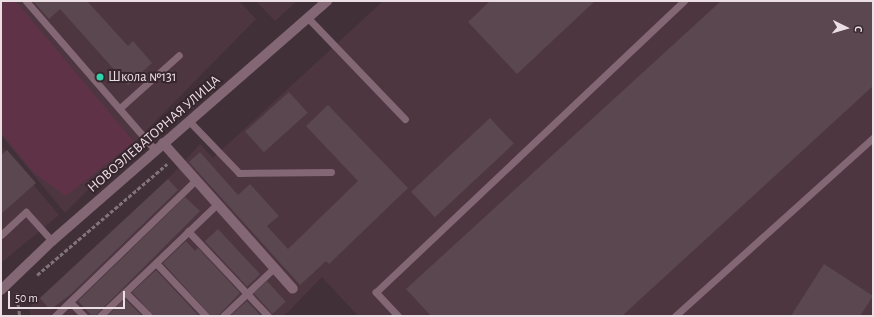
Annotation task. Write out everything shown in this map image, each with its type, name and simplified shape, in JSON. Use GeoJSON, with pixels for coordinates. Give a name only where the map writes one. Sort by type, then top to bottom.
{"type":"FeatureCollection","features":[{"type":"Feature","properties":{"kind":"street","name":"НОВОЭЛЕВАТОРНАЯ УЛИЦА"},"geometry":{"type":"LineString","coordinates":[[1,290],[52,241],[327,1]]}},
{"type":"Feature","properties":{"kind":"street"},"geometry":{"type":"LineString","coordinates":[[163,143],[293,289]]}},
{"type":"Feature","properties":{"kind":"lane"},"geometry":{"type":"LineString","coordinates":[[26,1],[155,150]]}},
{"type":"Feature","properties":{"kind":"lane"},"geometry":{"type":"LineString","coordinates":[[398,316],[376,292],[684,1]]}},
{"type":"Feature","properties":{"kind":"lane"},"geometry":{"type":"LineString","coordinates":[[308,18],[405,119]]}},
{"type":"Feature","properties":{"kind":"lane"},"geometry":{"type":"LineString","coordinates":[[120,108],[179,55]]}},
{"type":"Feature","properties":{"kind":"lane"},"geometry":{"type":"LineString","coordinates":[[190,121],[239,173],[331,172]]}},
{"type":"Feature","properties":{"kind":"lane"},"geometry":{"type":"LineString","coordinates":[[675,316],[873,138]]}},
{"type":"Feature","properties":{"kind":"lane"},"geometry":{"type":"LineString","coordinates":[[55,316],[196,180]]}},
{"type":"Feature","properties":{"kind":"lane"},"geometry":{"type":"LineString","coordinates":[[100,316],[217,204]]}},
{"type":"Feature","properties":{"kind":"lane"},"geometry":{"type":"LineString","coordinates":[[1,235],[26,212],[52,241]]}},
{"type":"Feature","properties":{"kind":"lane"},"geometry":{"type":"LineString","coordinates":[[188,232],[268,316]]}},
{"type":"Feature","properties":{"kind":"lane"},"geometry":{"type":"LineString","coordinates":[[156,263],[206,316]]}},
{"type":"Feature","properties":{"kind":"lane"},"geometry":{"type":"LineString","coordinates":[[223,316],[274,268]]}},
{"type":"Feature","properties":{"kind":"lane"},"geometry":{"type":"LineString","coordinates":[[125,292],[149,316]]}},
{"type":"Feature","properties":{"kind":"lane"},"geometry":{"type":"LineString","coordinates":[[70,302],[84,316]]}},
{"type":"Feature","properties":{"kind":"path"},"geometry":{"type":"LineString","coordinates":[[34,278],[175,157]]}},
{"type":"Feature","properties":{"kind":"path"},"geometry":{"type":"LineString","coordinates":[[20,316],[17,293],[22,288]]}},
{"type":"Feature","properties":{"kind":"shaded area","name":"Школа №131"},"geometry":{"type":"Polygon","coordinates":[[[1,1],[239,1],[256,19],[65,213],[1,135],[1,1]]]}},
{"type":"Feature","properties":{"kind":"shaded area"},"geometry":{"type":"Polygon","coordinates":[[[1,1],[13,1],[19,5],[134,142],[66,196],[34,173],[1,133],[1,1]]]}},
{"type":"Feature","properties":{"kind":"shaded area"},"geometry":{"type":"Polygon","coordinates":[[[256,1],[297,1],[275,21],[256,1]]]}},
{"type":"Feature","properties":{"kind":"shaded area"},"geometry":{"type":"Polygon","coordinates":[[[383,1],[873,1],[873,316],[358,316],[322,277],[284,316],[31,316],[29,308],[168,179],[200,144],[213,158],[383,1]]]}},
{"type":"Feature","properties":{"kind":"shaded area"},"geometry":{"type":"Polygon","coordinates":[[[1,146],[59,215],[1,263],[1,146]]]}},
{"type":"Feature","properties":{"kind":"building"},"geometry":{"type":"Polygon","coordinates":[[[33,1],[87,1],[128,46],[133,41],[152,63],[128,85],[60,9],[49,19],[33,1]]]}},
{"type":"Feature","properties":{"kind":"building"},"geometry":{"type":"Polygon","coordinates":[[[490,1],[595,1],[517,74],[468,22],[490,1]]]}},
{"type":"Feature","properties":{"kind":"building"},"geometry":{"type":"Polygon","coordinates":[[[721,1],[873,1],[873,86],[622,316],[431,316],[406,289],[721,1]]]}},
{"type":"Feature","properties":{"kind":"building"},"geometry":{"type":"Polygon","coordinates":[[[289,92],[308,113],[264,152],[245,131],[289,92]]]}},
{"type":"Feature","properties":{"kind":"building"},"geometry":{"type":"Polygon","coordinates":[[[328,105],[408,188],[329,264],[326,261],[300,285],[189,162],[200,152],[238,195],[250,184],[279,216],[267,226],[288,249],[358,181],[306,126],[328,105]]]}},
{"type":"Feature","properties":{"kind":"building"},"geometry":{"type":"Polygon","coordinates":[[[490,118],[514,144],[435,217],[411,192],[490,118]]]}},
{"type":"Feature","properties":{"kind":"building"},"geometry":{"type":"Polygon","coordinates":[[[7,150],[36,183],[1,214],[1,155],[7,150]]]}},
{"type":"Feature","properties":{"kind":"building"},"geometry":{"type":"Polygon","coordinates":[[[168,179],[178,190],[71,294],[50,310],[40,298],[168,179]]]}},
{"type":"Feature","properties":{"kind":"building"},"geometry":{"type":"Polygon","coordinates":[[[185,197],[200,211],[95,316],[92,316],[78,301],[185,197]]]}},
{"type":"Feature","properties":{"kind":"building"},"geometry":{"type":"Polygon","coordinates":[[[218,229],[260,274],[247,287],[205,241],[218,229]]]}},
{"type":"Feature","properties":{"kind":"building"},"geometry":{"type":"Polygon","coordinates":[[[186,241],[195,251],[198,248],[240,293],[218,316],[211,316],[163,263],[186,241]]]}},
{"type":"Feature","properties":{"kind":"building"},"geometry":{"type":"Polygon","coordinates":[[[824,264],[873,296],[860,316],[791,316],[824,264]]]}},
{"type":"Feature","properties":{"kind":"building"},"geometry":{"type":"Polygon","coordinates":[[[156,270],[199,316],[154,316],[132,292],[156,270]]]}},
{"type":"Feature","properties":{"kind":"building"},"geometry":{"type":"Polygon","coordinates":[[[267,281],[286,302],[272,314],[254,293],[267,281]]]}},
{"type":"Feature","properties":{"kind":"building"},"geometry":{"type":"Polygon","coordinates":[[[125,299],[142,316],[107,316],[125,299]]]}},
{"type":"Feature","properties":{"kind":"building"},"geometry":{"type":"Polygon","coordinates":[[[247,301],[261,316],[230,316],[247,301]]]}},
{"type":"Feature","properties":{"kind":"place","name":"Школа №131"},"geometry":{"type":"Point","coordinates":[100,77]}}]}
